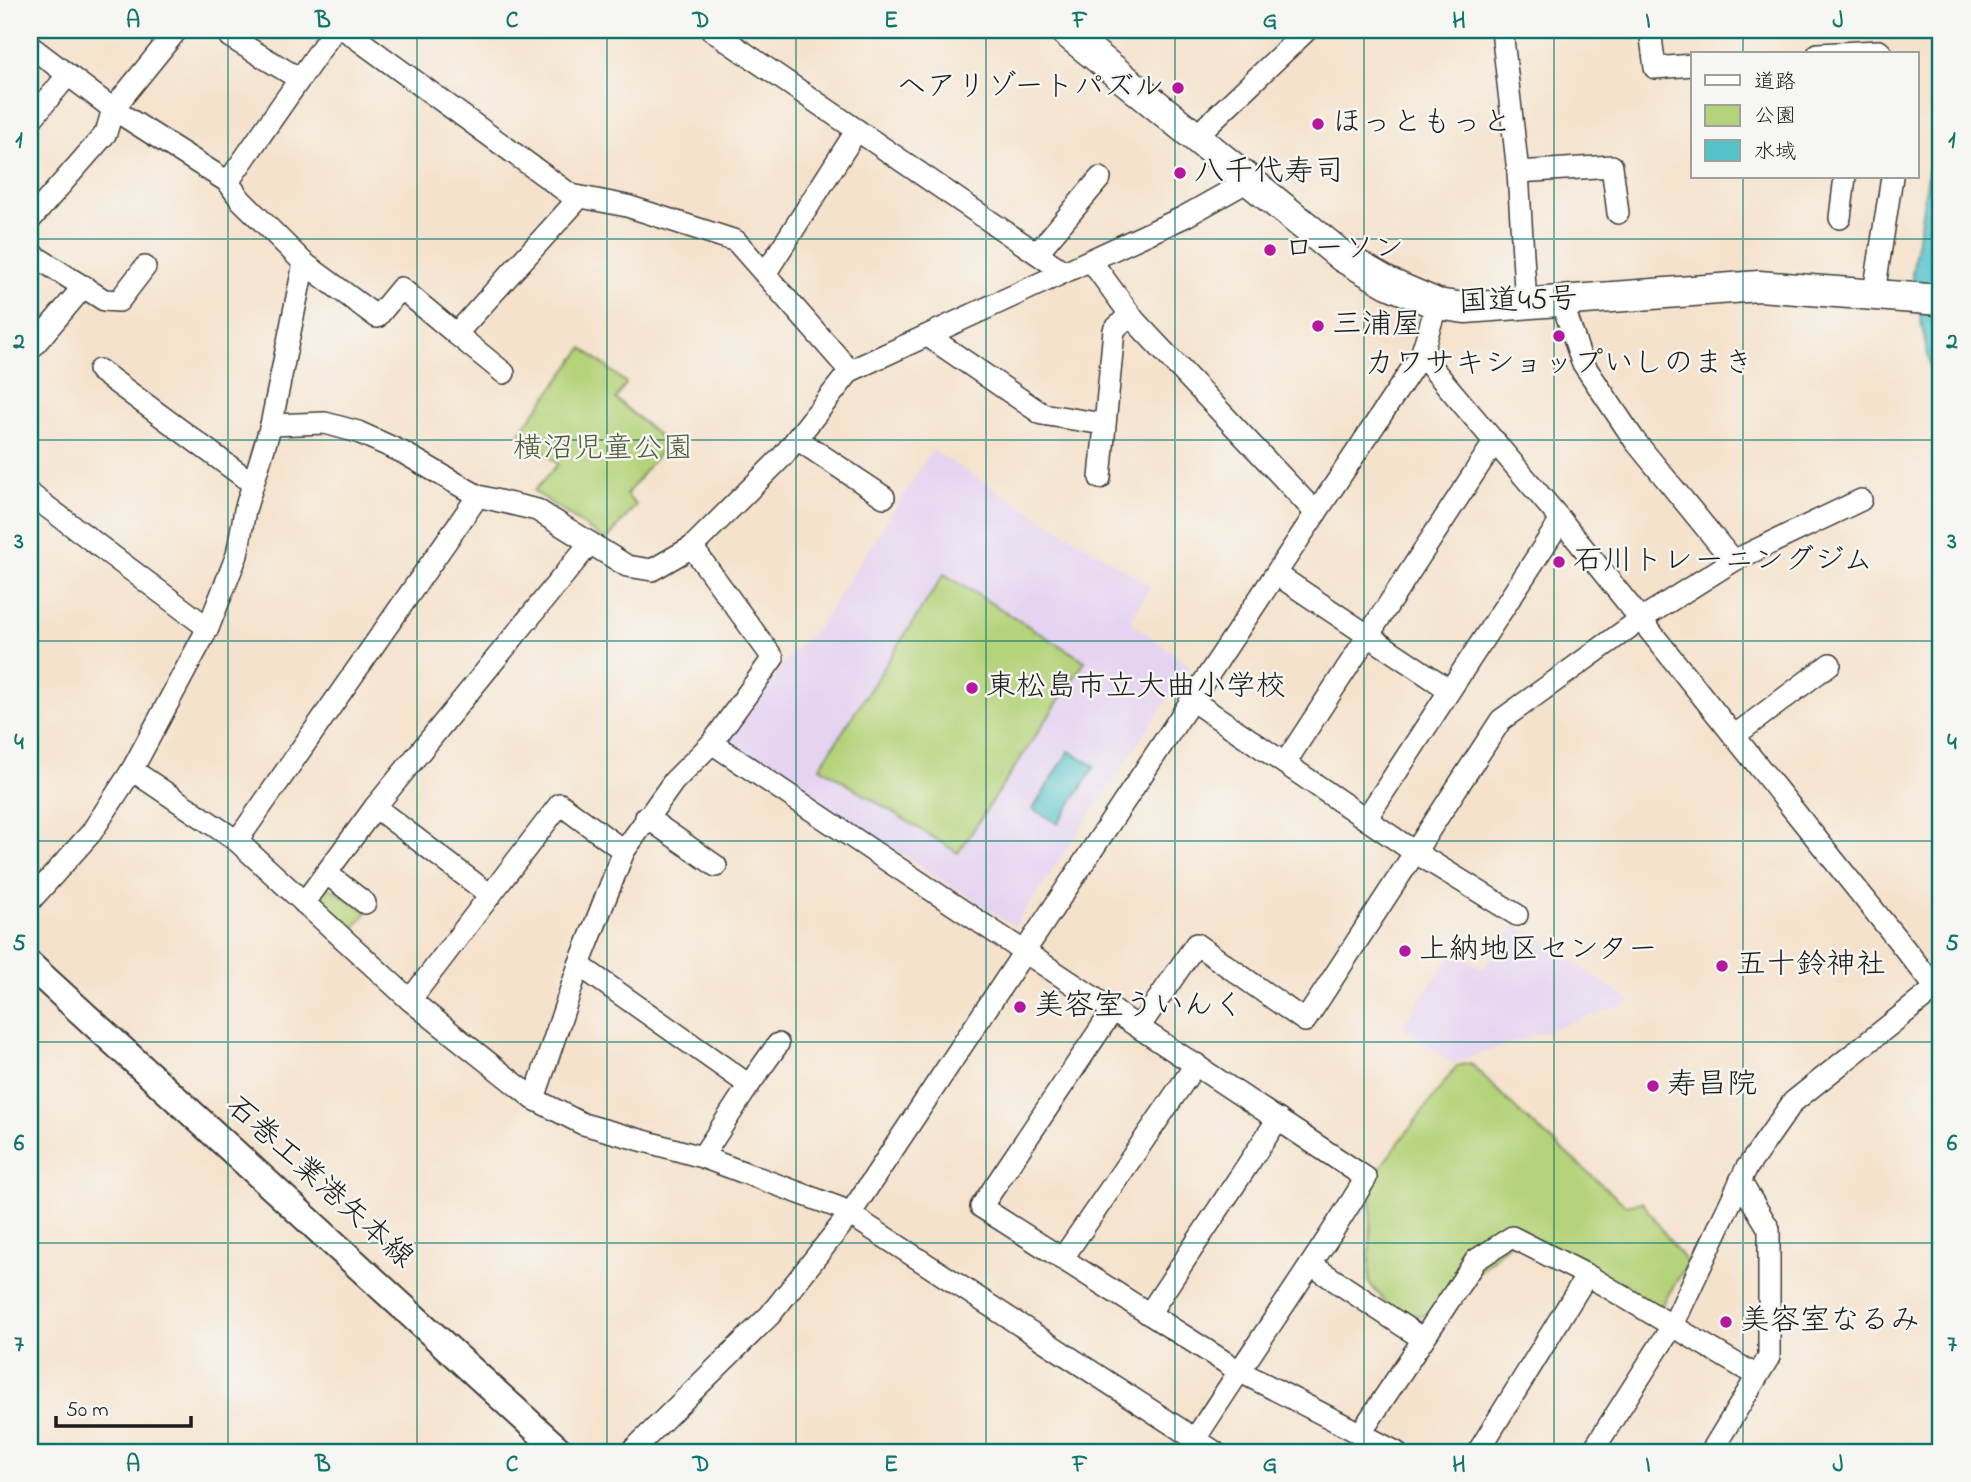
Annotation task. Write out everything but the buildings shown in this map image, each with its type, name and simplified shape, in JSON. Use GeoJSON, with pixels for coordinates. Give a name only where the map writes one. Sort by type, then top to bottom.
{"type":"FeatureCollection","features":[{"type":"Feature","properties":{"kind":"highway","name":"国道45号"},"geometry":{"type":"LineString","coordinates":[[1064,30],[1248,181],[1363,270],[1437,304],[1465,308],[1526,305],[1759,286],[1885,293],[1941,300]]}},
{"type":"Feature","properties":{"kind":"main road","name":"石巻工業港矢本線"},"geometry":{"type":"LineString","coordinates":[[30,965],[561,1452]]}},
{"type":"Feature","properties":{"kind":"street"},"geometry":{"type":"LineString","coordinates":[[40,30],[30,44],[67,76],[113,109],[228,181],[240,199],[304,263],[377,317],[401,288],[504,373]]}},
{"type":"Feature","properties":{"kind":"street"},"geometry":{"type":"LineString","coordinates":[[30,220],[106,133],[113,109],[177,30]]}},
{"type":"Feature","properties":{"kind":"street"},"geometry":{"type":"LineString","coordinates":[[228,181],[334,30]]}},
{"type":"Feature","properties":{"kind":"street"},"geometry":{"type":"LineString","coordinates":[[345,30],[571,195],[627,206],[736,241],[850,371]]}},
{"type":"Feature","properties":{"kind":"street"},"geometry":{"type":"LineString","coordinates":[[711,30],[1064,272]]}},
{"type":"Feature","properties":{"kind":"street"},"geometry":{"type":"LineString","coordinates":[[1196,136],[1307,30]]}},
{"type":"Feature","properties":{"kind":"street"},"geometry":{"type":"LineString","coordinates":[[1502,30],[1518,172],[1526,305]]}},
{"type":"Feature","properties":{"kind":"street"},"geometry":{"type":"LineString","coordinates":[[1650,30],[1655,68],[1691,65]]}},
{"type":"Feature","properties":{"kind":"street"},"geometry":{"type":"LineString","coordinates":[[230,37],[298,78]]}},
{"type":"Feature","properties":{"kind":"street"},"geometry":{"type":"LineString","coordinates":[[1832,52],[1867,47]]}},
{"type":"Feature","properties":{"kind":"street"},"geometry":{"type":"LineString","coordinates":[[30,121],[67,76]]}},
{"type":"Feature","properties":{"kind":"street"},"geometry":{"type":"LineString","coordinates":[[765,274],[857,130]]}},
{"type":"Feature","properties":{"kind":"street"},"geometry":{"type":"LineString","coordinates":[[1518,172],[1612,166],[1618,213]]}},
{"type":"Feature","properties":{"kind":"street"},"geometry":{"type":"LineString","coordinates":[[1037,253],[1100,178]]}},
{"type":"Feature","properties":{"kind":"street"},"geometry":{"type":"LineString","coordinates":[[1840,218],[1845,178]]}},
{"type":"Feature","properties":{"kind":"street"},"geometry":{"type":"LineString","coordinates":[[1885,293],[1892,178]]}},
{"type":"Feature","properties":{"kind":"street"},"geometry":{"type":"LineString","coordinates":[[271,425],[325,423],[358,432],[402,452],[478,496],[537,510],[627,566],[652,570],[692,547],[797,439],[850,371],[1184,218],[1248,181]]}},
{"type":"Feature","properties":{"kind":"street"},"geometry":{"type":"LineString","coordinates":[[456,334],[580,197]]}},
{"type":"Feature","properties":{"kind":"street"},"geometry":{"type":"LineString","coordinates":[[30,253],[104,300],[119,301],[145,267]]}},
{"type":"Feature","properties":{"kind":"street"},"geometry":{"type":"LineString","coordinates":[[1091,261],[1130,313],[1316,513]]}},
{"type":"Feature","properties":{"kind":"street"},"geometry":{"type":"LineString","coordinates":[[30,901],[91,833],[132,770],[208,628],[237,555],[253,483],[271,425],[304,263]]}},
{"type":"Feature","properties":{"kind":"street"},"geometry":{"type":"LineString","coordinates":[[30,350],[84,286]]}},
{"type":"Feature","properties":{"kind":"street"},"geometry":{"type":"LineString","coordinates":[[1562,302],[1582,362],[1634,441],[1733,561]]}},
{"type":"Feature","properties":{"kind":"street"},"geometry":{"type":"LineString","coordinates":[[631,1452],[770,1315],[850,1214],[1421,355],[1437,304]]}},
{"type":"Feature","properties":{"kind":"street"},"geometry":{"type":"LineString","coordinates":[[1100,478],[1114,330],[1130,313]]}},
{"type":"Feature","properties":{"kind":"street"},"geometry":{"type":"LineString","coordinates":[[928,336],[1042,414],[1103,424]]}},
{"type":"Feature","properties":{"kind":"street"},"geometry":{"type":"LineString","coordinates":[[1421,355],[1562,520],[1939,991],[1793,1102],[1740,1181],[1673,1325],[1592,1452]]}},
{"type":"Feature","properties":{"kind":"street"},"geometry":{"type":"LineString","coordinates":[[99,370],[253,483]]}},
{"type":"Feature","properties":{"kind":"street"},"geometry":{"type":"LineString","coordinates":[[797,439],[884,498]]}},
{"type":"Feature","properties":{"kind":"street"},"geometry":{"type":"LineString","coordinates":[[1284,763],[1495,441]]}},
{"type":"Feature","properties":{"kind":"street"},"geometry":{"type":"LineString","coordinates":[[30,494],[208,628]]}},
{"type":"Feature","properties":{"kind":"street"},"geometry":{"type":"LineString","coordinates":[[237,842],[478,496]]}},
{"type":"Feature","properties":{"kind":"street"},"geometry":{"type":"LineString","coordinates":[[1140,1026],[1196,944],[1305,1021],[1413,851],[1501,720],[1641,619],[1733,561],[1861,500]]}},
{"type":"Feature","properties":{"kind":"street"},"geometry":{"type":"LineString","coordinates":[[1366,819],[1448,689],[1562,520]]}},
{"type":"Feature","properties":{"kind":"street"},"geometry":{"type":"LineString","coordinates":[[304,904],[374,807],[590,543]]}},
{"type":"Feature","properties":{"kind":"street"},"geometry":{"type":"LineString","coordinates":[[534,1098],[579,965],[624,851],[674,781],[712,743],[773,658],[692,547]]}},
{"type":"Feature","properties":{"kind":"street"},"geometry":{"type":"LineString","coordinates":[[1276,575],[1448,689]]}},
{"type":"Feature","properties":{"kind":"street"},"geometry":{"type":"LineString","coordinates":[[1734,736],[1830,664]]}},
{"type":"Feature","properties":{"kind":"street"},"geometry":{"type":"LineString","coordinates":[[1193,701],[1413,851],[1517,915]]}},
{"type":"Feature","properties":{"kind":"street"},"geometry":{"type":"LineString","coordinates":[[712,743],[1366,1178],[1313,1266],[1195,1439]]}},
{"type":"Feature","properties":{"kind":"street"},"geometry":{"type":"LineString","coordinates":[[132,770],[237,842],[410,1000],[534,1098],[583,1124],[702,1157],[850,1214],[1215,1452]]}},
{"type":"Feature","properties":{"kind":"street"},"geometry":{"type":"LineString","coordinates":[[410,1000],[561,804],[624,851]]}},
{"type":"Feature","properties":{"kind":"street"},"geometry":{"type":"LineString","coordinates":[[374,807],[490,895]]}},
{"type":"Feature","properties":{"kind":"street"},"geometry":{"type":"LineString","coordinates":[[646,817],[716,866]]}},
{"type":"Feature","properties":{"kind":"street"},"geometry":{"type":"LineString","coordinates":[[326,873],[365,903]]}},
{"type":"Feature","properties":{"kind":"street"},"geometry":{"type":"LineString","coordinates":[[579,965],[749,1084]]}},
{"type":"Feature","properties":{"kind":"street"},"geometry":{"type":"LineString","coordinates":[[1113,1010],[981,1207],[1239,1371],[1396,1452]]}},
{"type":"Feature","properties":{"kind":"street"},"geometry":{"type":"LineString","coordinates":[[702,1157],[778,1044]]}},
{"type":"Feature","properties":{"kind":"street"},"geometry":{"type":"LineString","coordinates":[[1062,1259],[1196,1064]]}},
{"type":"Feature","properties":{"kind":"street"},"geometry":{"type":"LineString","coordinates":[[1149,1314],[1278,1119]]}},
{"type":"Feature","properties":{"kind":"street"},"geometry":{"type":"LineString","coordinates":[[1711,1452],[1769,1357],[1769,1229],[1740,1181]]}},
{"type":"Feature","properties":{"kind":"street"},"geometry":{"type":"LineString","coordinates":[[1360,1434],[1476,1260],[1512,1237],[1587,1275],[1757,1376]]}},
{"type":"Feature","properties":{"kind":"street"},"geometry":{"type":"LineString","coordinates":[[1313,1266],[1423,1339]]}},
{"type":"Feature","properties":{"kind":"street"},"geometry":{"type":"LineString","coordinates":[[1478,1452],[1587,1275]]}},
{"type":"Feature","properties":{"kind":"shaded area","name":"東松島市立大曲小学校"},"geometry":{"type":"Polygon","coordinates":[[[932,450],[1151,586],[1130,621],[1190,666],[1015,926],[731,746],[734,733],[792,652],[818,628],[932,450]]]}},
{"type":"Feature","properties":{"kind":"shaded area"},"geometry":{"type":"Polygon","coordinates":[[[1516,924],[1632,1002],[1452,1063],[1402,1026],[1454,952],[1484,969],[1516,924]]]}},
{"type":"Feature","properties":{"kind":"green space","name":"横沼児童公園"},"geometry":{"type":"Polygon","coordinates":[[[583,348],[626,383],[616,399],[667,443],[626,495],[636,505],[606,541],[534,491],[558,464],[520,432],[583,348]]]}},
{"type":"Feature","properties":{"kind":"green space"},"geometry":{"type":"Polygon","coordinates":[[[944,574],[1085,661],[958,853],[820,767],[944,574]]]}},
{"type":"Feature","properties":{"kind":"green space"},"geometry":{"type":"Polygon","coordinates":[[[328,887],[367,912],[347,937],[319,911],[317,900],[328,887]]]}},
{"type":"Feature","properties":{"kind":"green space"},"geometry":{"type":"Polygon","coordinates":[[[1470,1063],[1519,1112],[1625,1205],[1642,1202],[1687,1264],[1660,1308],[1518,1235],[1432,1316],[1396,1314],[1369,1283],[1372,1178],[1457,1066],[1470,1063]]]}},
{"type":"Feature","properties":{"kind":"water"},"geometry":{"type":"Polygon","coordinates":[[[1941,94],[1941,400],[1932,378],[1912,275],[1941,94]]]}},
{"type":"Feature","properties":{"kind":"water"},"geometry":{"type":"Polygon","coordinates":[[[1069,751],[1095,766],[1058,824],[1033,809],[1069,751]]]}},
{"type":"Feature","properties":{"kind":"place","name":"ヘアリゾートパズル"},"geometry":{"type":"Point","coordinates":[1178,88]}},
{"type":"Feature","properties":{"kind":"place","name":"ほっともっと"},"geometry":{"type":"Point","coordinates":[1318,124]}},
{"type":"Feature","properties":{"kind":"place","name":"八千代寿司"},"geometry":{"type":"Point","coordinates":[1180,173]}},
{"type":"Feature","properties":{"kind":"place","name":"ローソン"},"geometry":{"type":"Point","coordinates":[1270,250]}},
{"type":"Feature","properties":{"kind":"place","name":"三浦屋"},"geometry":{"type":"Point","coordinates":[1318,326]}},
{"type":"Feature","properties":{"kind":"place","name":"カワサキショップいしのまき"},"geometry":{"type":"Point","coordinates":[1559,336]}},
{"type":"Feature","properties":{"kind":"place","name":"石川トレーニングジム"},"geometry":{"type":"Point","coordinates":[1559,562]}},
{"type":"Feature","properties":{"kind":"place","name":"東松島市立大曲小学校"},"geometry":{"type":"Point","coordinates":[972,688]}},
{"type":"Feature","properties":{"kind":"place","name":"上納地区センター"},"geometry":{"type":"Point","coordinates":[1405,951]}},
{"type":"Feature","properties":{"kind":"place","name":"五十鈴神社"},"geometry":{"type":"Point","coordinates":[1722,966]}},
{"type":"Feature","properties":{"kind":"place","name":"美容室ういんく"},"geometry":{"type":"Point","coordinates":[1020,1007]}},
{"type":"Feature","properties":{"kind":"place","name":"寿昌院"},"geometry":{"type":"Point","coordinates":[1653,1086]}},
{"type":"Feature","properties":{"kind":"place","name":"美容室なるみ"},"geometry":{"type":"Point","coordinates":[1726,1322]}}]}
